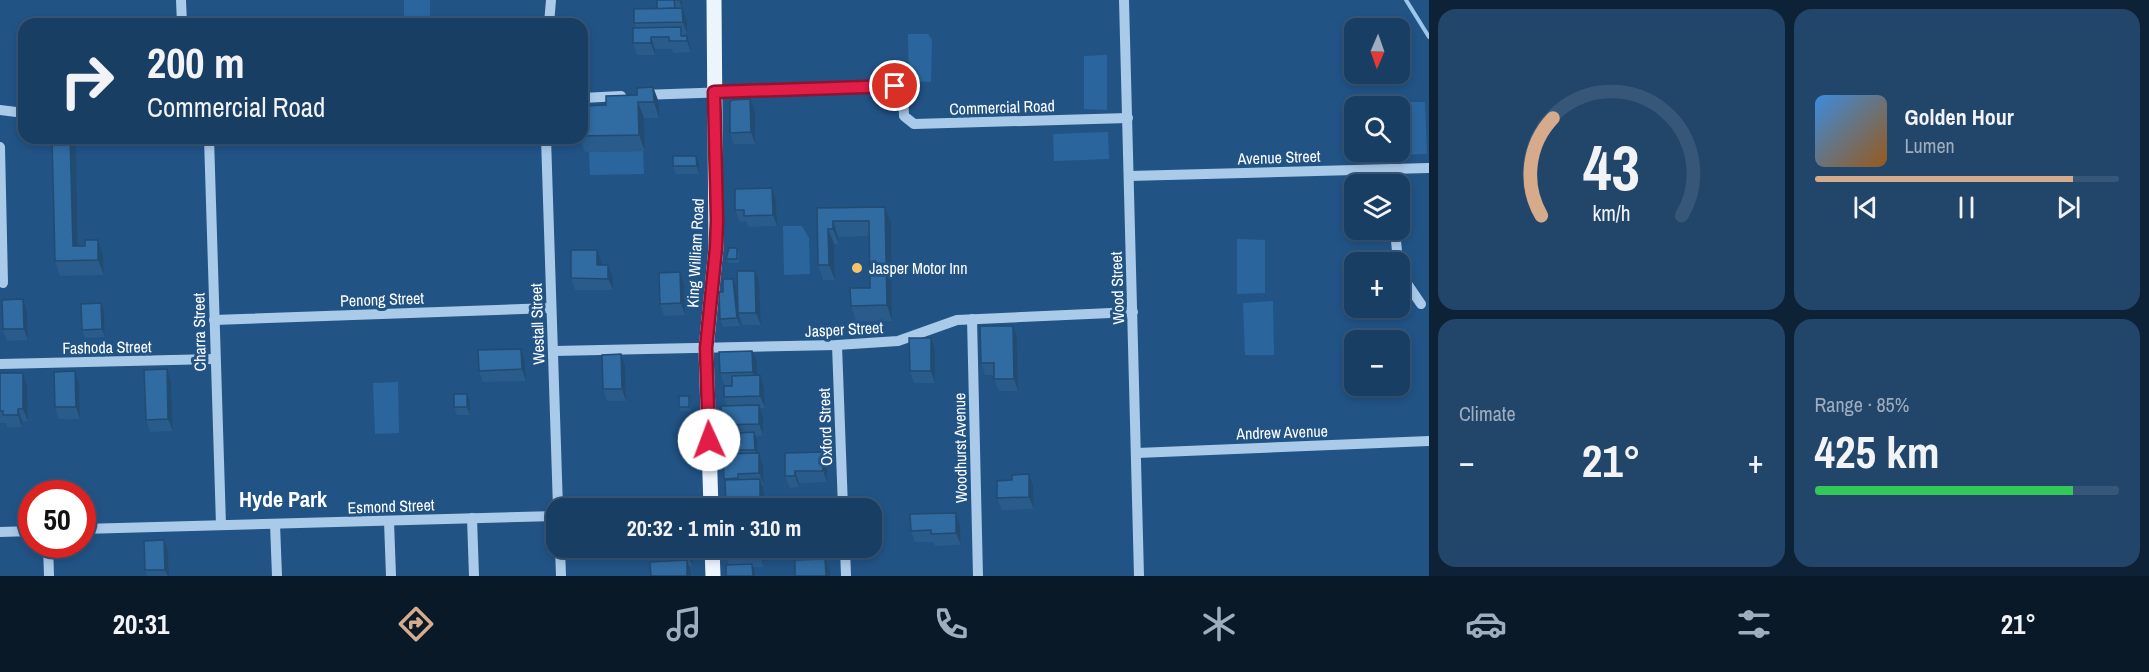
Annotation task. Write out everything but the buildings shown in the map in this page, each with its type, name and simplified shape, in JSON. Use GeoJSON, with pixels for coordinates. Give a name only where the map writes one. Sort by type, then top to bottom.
{"type":"FeatureCollection","features":[{"type":"Feature","properties":{"kind":"main road","name":"King William Road"},"geometry":{"type":"LineString","coordinates":[[711,498],[706,348],[716,248],[714,0]]}},
{"type":"Feature","properties":{"kind":"main road"},"geometry":{"type":"LineString","coordinates":[[712,558],[713,576]]}},
{"type":"Feature","properties":{"kind":"street"},"geometry":{"type":"LineString","coordinates":[[181,0],[182,18]]}},
{"type":"Feature","properties":{"kind":"street"},"geometry":{"type":"LineString","coordinates":[[550,18],[551,0]]}},
{"type":"Feature","properties":{"kind":"street","name":"Wood Street"},"geometry":{"type":"LineString","coordinates":[[1124,0],[1139,576]]}},
{"type":"Feature","properties":{"kind":"street","name":"Commercial Road"},"geometry":{"type":"LineString","coordinates":[[588,98],[895,86],[903,92],[904,116],[914,124],[1128,118]]}},
{"type":"Feature","properties":{"kind":"street"},"geometry":{"type":"LineString","coordinates":[[0,110],[18,112]]}},
{"type":"Feature","properties":{"kind":"street","name":"Charra Street"},"geometry":{"type":"LineString","coordinates":[[209,144],[221,525]]}},
{"type":"Feature","properties":{"kind":"street","name":"Westall Street"},"geometry":{"type":"LineString","coordinates":[[546,144],[558,498]]}},
{"type":"Feature","properties":{"kind":"street"},"geometry":{"type":"LineString","coordinates":[[0,147],[3,283]]}},
{"type":"Feature","properties":{"kind":"street","name":"Avenue Street"},"geometry":{"type":"LineString","coordinates":[[1129,176],[1429,168]]}},
{"type":"Feature","properties":{"kind":"street"},"geometry":{"type":"LineString","coordinates":[[1392,169],[1392,174]]}},
{"type":"Feature","properties":{"kind":"street"},"geometry":{"type":"LineString","coordinates":[[1410,288],[1421,304]]}},
{"type":"Feature","properties":{"kind":"street","name":"Penong Street"},"geometry":{"type":"LineString","coordinates":[[214,320],[551,309]]}},
{"type":"Feature","properties":{"kind":"street","name":"Jasper Street"},"geometry":{"type":"LineString","coordinates":[[554,351],[837,345],[898,341],[957,320],[1132,312]]}},
{"type":"Feature","properties":{"kind":"street","name":"Woodhurst Avenue"},"geometry":{"type":"LineString","coordinates":[[972,319],[978,576]]}},
{"type":"Feature","properties":{"kind":"street","name":"Oxford Street"},"geometry":{"type":"LineString","coordinates":[[837,345],[843,498]]}},
{"type":"Feature","properties":{"kind":"street","name":"Fashoda Street"},"geometry":{"type":"LineString","coordinates":[[0,364],[215,359]]}},
{"type":"Feature","properties":{"kind":"street","name":"Andrew Avenue"},"geometry":{"type":"LineString","coordinates":[[1137,453],[1429,441]]}},
{"type":"Feature","properties":{"kind":"street","name":"Esmond Street"},"geometry":{"type":"LineString","coordinates":[[96,529],[546,516]]}},
{"type":"Feature","properties":{"kind":"street"},"geometry":{"type":"LineString","coordinates":[[472,518],[474,576]]}},
{"type":"Feature","properties":{"kind":"street"},"geometry":{"type":"LineString","coordinates":[[389,521],[391,576]]}},
{"type":"Feature","properties":{"kind":"street"},"geometry":{"type":"LineString","coordinates":[[275,524],[277,576]]}},
{"type":"Feature","properties":{"kind":"street"},"geometry":{"type":"LineString","coordinates":[[0,532],[18,531]]}},
{"type":"Feature","properties":{"kind":"street"},"geometry":{"type":"LineString","coordinates":[[49,558],[50,576]]}},
{"type":"Feature","properties":{"kind":"street"},"geometry":{"type":"LineString","coordinates":[[560,558],[561,576]]}},
{"type":"Feature","properties":{"kind":"street"},"geometry":{"type":"LineString","coordinates":[[845,558],[846,576]]}},
{"type":"Feature","properties":{"kind":"shaded area"},"geometry":{"type":"Polygon","coordinates":[[[404,0],[430,0],[430,18],[404,18],[404,0]]]}},
{"type":"Feature","properties":{"kind":"shaded area"},"geometry":{"type":"Polygon","coordinates":[[[908,34],[928,34],[932,40],[931,82],[909,81],[908,34]]]}},
{"type":"Feature","properties":{"kind":"shaded area"},"geometry":{"type":"Polygon","coordinates":[[[1107,55],[1107,110],[1084,109],[1084,56],[1107,55]]]}},
{"type":"Feature","properties":{"kind":"shaded area"},"geometry":{"type":"Polygon","coordinates":[[[1410,102],[1425,102],[1427,154],[1410,155],[1410,102]]]}},
{"type":"Feature","properties":{"kind":"shaded area"},"geometry":{"type":"Polygon","coordinates":[[[1108,132],[1109,159],[1054,161],[1053,134],[1108,132]]]}},
{"type":"Feature","properties":{"kind":"shaded area"},"geometry":{"type":"Polygon","coordinates":[[[643,151],[644,174],[590,175],[589,152],[643,151]]]}},
{"type":"Feature","properties":{"kind":"shaded area"},"geometry":{"type":"Polygon","coordinates":[[[783,226],[802,226],[809,238],[810,274],[784,275],[783,226]]]}},
{"type":"Feature","properties":{"kind":"shaded area"},"geometry":{"type":"Polygon","coordinates":[[[1237,239],[1265,240],[1265,293],[1237,294],[1237,239]]]}},
{"type":"Feature","properties":{"kind":"shaded area"},"geometry":{"type":"Polygon","coordinates":[[[1273,301],[1274,355],[1245,355],[1243,303],[1273,301]]]}},
{"type":"Feature","properties":{"kind":"shaded area"},"geometry":{"type":"Polygon","coordinates":[[[398,382],[399,433],[375,434],[373,383],[398,382]]]}},
{"type":"Feature","properties":{"kind":"waterway"},"geometry":{"type":"LineString","coordinates":[[1406,0],[1429,37]]}},
{"type":"Feature","properties":{"kind":"place","name":"Jasper Motor Inn"},"geometry":{"type":"Point","coordinates":[857,268]}},
{"type":"Feature","properties":{"kind":"district","name":"Hyde Park"},"geometry":{"type":"Point","coordinates":[283,499]}},
{"type":"Feature","properties":{"kind":"route"},"geometry":{"type":"LineString","coordinates":[[709,440],[706,348],[717,220],[714,92],[895,86]]}}]}
